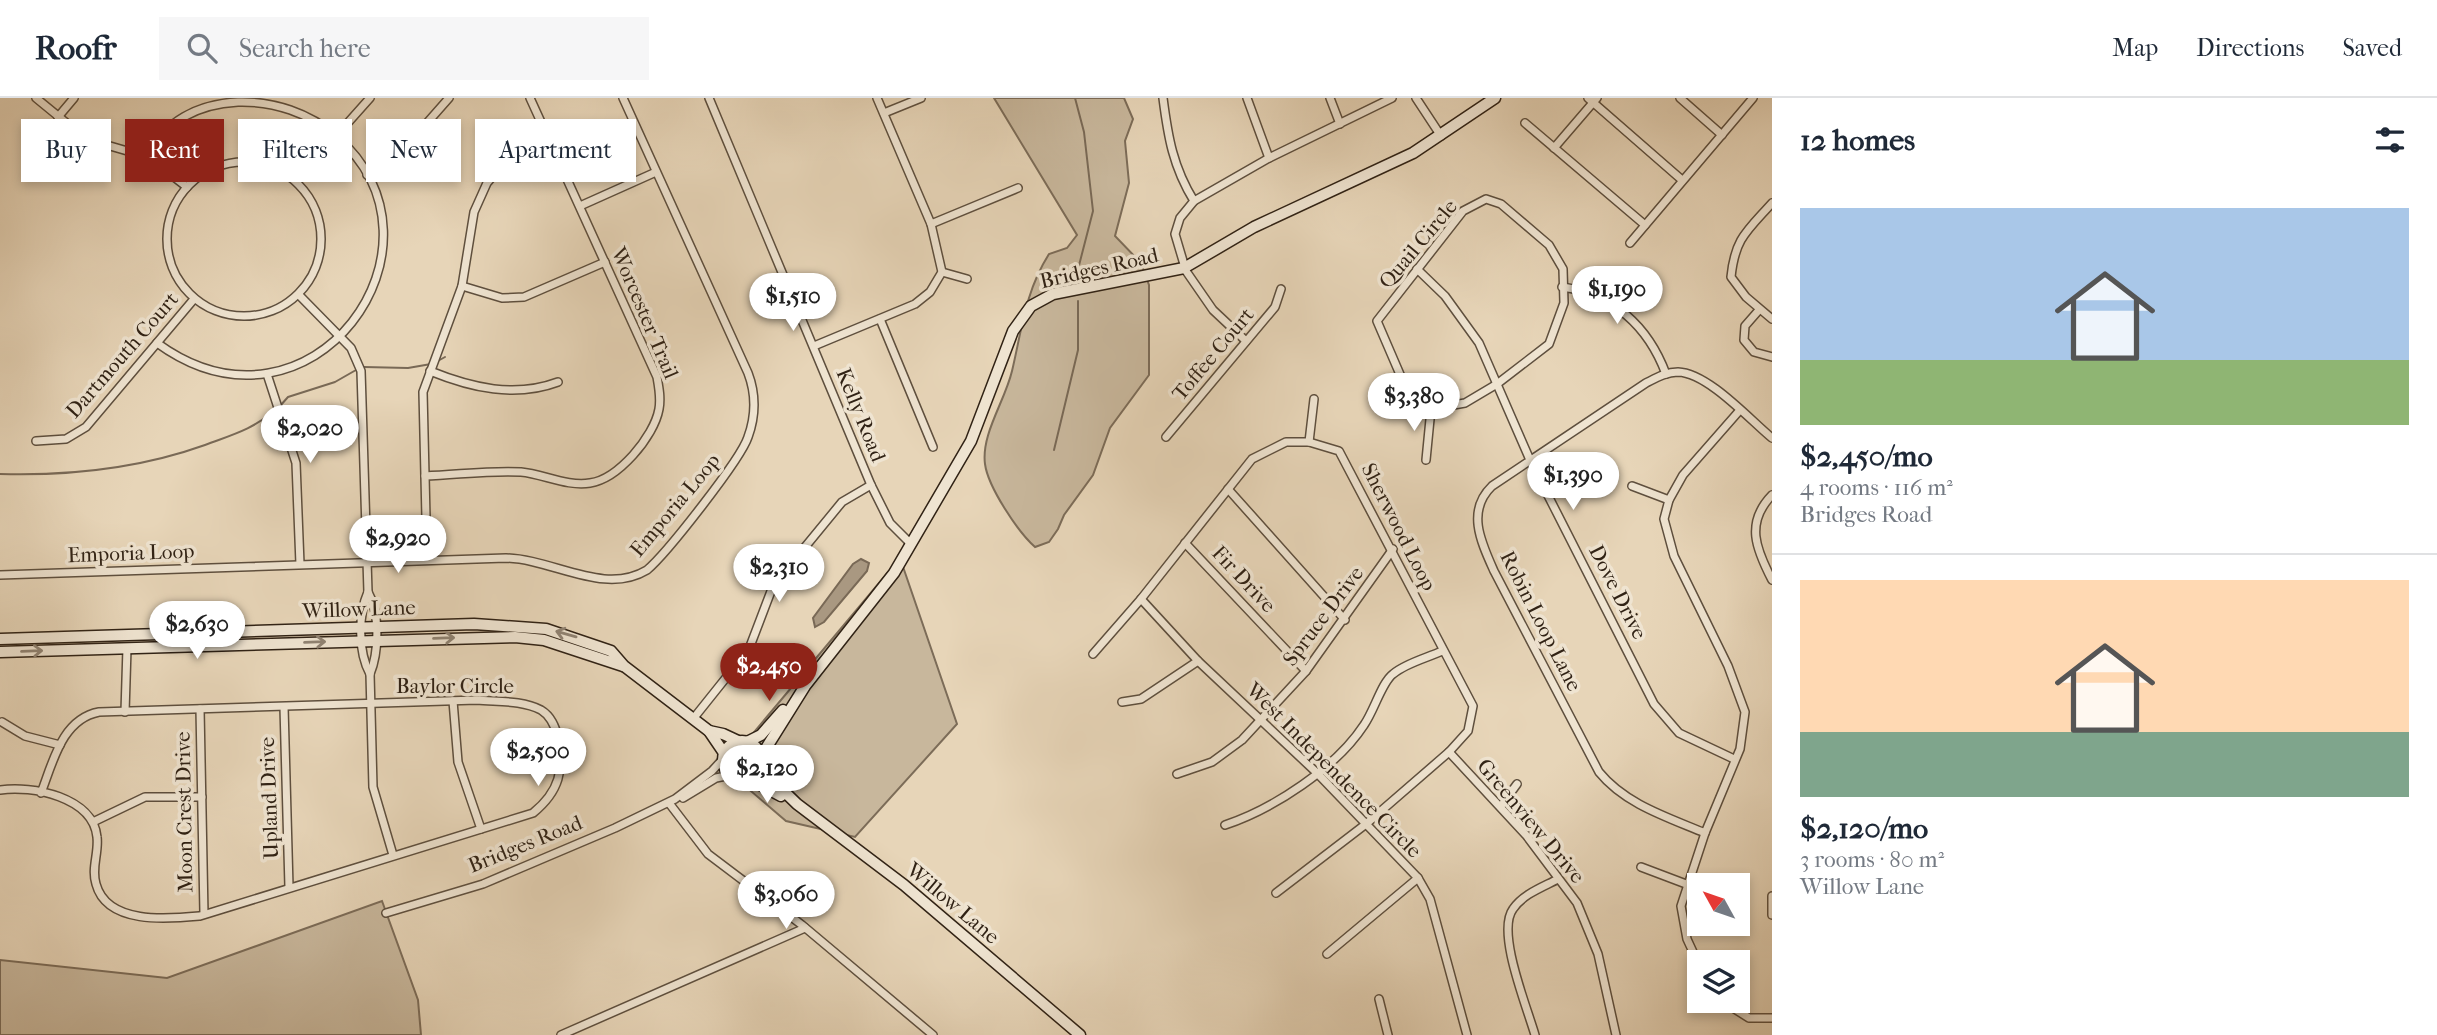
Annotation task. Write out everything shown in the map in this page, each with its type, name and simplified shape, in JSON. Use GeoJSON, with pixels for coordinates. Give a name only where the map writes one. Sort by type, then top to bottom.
{"type":"FeatureCollection","features":[{"type":"Feature","properties":{"kind":"street"},"geometry":{"type":"LineString","coordinates":[[36,98],[94,142],[125,151]]}},
{"type":"Feature","properties":{"kind":"street"},"geometry":{"type":"LineString","coordinates":[[58,117],[74,98]]}},
{"type":"Feature","properties":{"kind":"street"},"geometry":{"type":"LineString","coordinates":[[351,119],[370,98]]}},
{"type":"Feature","properties":{"kind":"street"},"geometry":{"type":"LineString","coordinates":[[430,119],[449,98]]}},
{"type":"Feature","properties":{"kind":"street","name":"Worcester Trail"},"geometry":{"type":"LineString","coordinates":[[530,98],[540,119]]}},
{"type":"Feature","properties":{"kind":"street","name":"Emporia Loop"},"geometry":{"type":"LineString","coordinates":[[0,575],[520,558],[604,580],[631,578],[655,562],[741,452],[753,419],[751,382],[623,98]]}},
{"type":"Feature","properties":{"kind":"street","name":"Kelly Road"},"geometry":{"type":"LineString","coordinates":[[709,98],[871,485],[890,523],[911,544]]}},
{"type":"Feature","properties":{"kind":"street"},"geometry":{"type":"LineString","coordinates":[[814,346],[915,304],[930,292],[942,272],[932,225],[877,98]]}},
{"type":"Feature","properties":{"kind":"street"},"geometry":{"type":"LineString","coordinates":[[884,113],[920,98]]}},
{"type":"Feature","properties":{"kind":"street"},"geometry":{"type":"LineString","coordinates":[[1163,98],[1169,149],[1180,177],[1194,201]]}},
{"type":"Feature","properties":{"kind":"street"},"geometry":{"type":"LineString","coordinates":[[1247,98],[1269,158]]}},
{"type":"Feature","properties":{"kind":"street"},"geometry":{"type":"LineString","coordinates":[[1329,98],[1340,124]]}},
{"type":"Feature","properties":{"kind":"street"},"geometry":{"type":"LineString","coordinates":[[1246,341],[1213,310],[1184,268],[1175,234],[1180,218],[1194,201],[1269,158],[1392,98]]}},
{"type":"Feature","properties":{"kind":"street"},"geometry":{"type":"LineString","coordinates":[[1416,98],[1441,136]]}},
{"type":"Feature","properties":{"kind":"street","name":"Bridges Road"},"geometry":{"type":"LineString","coordinates":[[742,741],[761,735],[869,608],[911,544],[977,430],[1013,331],[1026,311],[1053,294],[1184,268],[1254,227],[1401,159],[1441,136],[1495,98]]}},
{"type":"Feature","properties":{"kind":"street"},"geometry":{"type":"LineString","coordinates":[[1680,98],[1722,135]]}},
{"type":"Feature","properties":{"kind":"street"},"geometry":{"type":"LineString","coordinates":[[1630,243],[1754,98]]}},
{"type":"Feature","properties":{"kind":"street"},"geometry":{"type":"LineString","coordinates":[[1554,148],[1593,100],[1682,180]]}},
{"type":"Feature","properties":{"kind":"street"},"geometry":{"type":"LineString","coordinates":[[180,119],[205,108],[236,102],[289,109],[312,119]]}},
{"type":"Feature","properties":{"kind":"street"},"geometry":{"type":"LineString","coordinates":[[1525,123],[1644,225]]}},
{"type":"Feature","properties":{"kind":"street"},"geometry":{"type":"LineString","coordinates":[[352,156],[366,173]]}},
{"type":"Feature","properties":{"kind":"street"},"geometry":{"type":"LineString","coordinates":[[238,164],[206,172],[187,187],[174,208],[167,232],[169,257],[178,280],[194,299],[213,311],[236,317],[258,316],[280,308],[299,295],[314,274],[321,250],[321,225],[312,201],[297,182]]}},
{"type":"Feature","properties":{"kind":"street"},"geometry":{"type":"LineString","coordinates":[[580,206],[656,172]]}},
{"type":"Feature","properties":{"kind":"street"},"geometry":{"type":"LineString","coordinates":[[180,182],[187,187]]}},
{"type":"Feature","properties":{"kind":"street"},"geometry":{"type":"LineString","coordinates":[[157,343],[174,356],[207,369],[236,375],[267,374],[304,362],[340,337],[366,303],[380,260],[381,219],[370,182]]}},
{"type":"Feature","properties":{"kind":"street"},"geometry":{"type":"LineString","coordinates":[[427,560],[423,392],[462,286],[474,212],[488,182]]}},
{"type":"Feature","properties":{"kind":"street","name":"Worcester Trail"},"geometry":{"type":"LineString","coordinates":[[425,476],[522,472],[586,484],[605,480],[619,470],[652,429],[661,397],[657,377],[569,182]]}},
{"type":"Feature","properties":{"kind":"street"},"geometry":{"type":"LineString","coordinates":[[932,225],[1018,188]]}},
{"type":"Feature","properties":{"kind":"street","name":"Quail Circle"},"geometry":{"type":"LineString","coordinates":[[1486,199],[1501,205],[1549,245],[1563,269],[1564,303],[1549,344],[1497,384],[1465,403],[1431,409],[1411,400],[1377,321],[1417,269],[1463,211],[1486,199]]}},
{"type":"Feature","properties":{"kind":"street"},"geometry":{"type":"LineString","coordinates":[[1772,203],[1739,240],[1734,250],[1731,277],[1759,310],[1772,319]]}},
{"type":"Feature","properties":{"kind":"street"},"geometry":{"type":"LineString","coordinates":[[462,286],[502,298],[524,297],[605,262]]}},
{"type":"Feature","properties":{"kind":"street","name":"Dove Drive"},"geometry":{"type":"LineString","coordinates":[[1417,269],[1435,285],[1468,325],[1530,460],[1654,705],[1679,733],[1734,759]]}},
{"type":"Feature","properties":{"kind":"street"},"geometry":{"type":"LineString","coordinates":[[942,272],[967,279]]}},
{"type":"Feature","properties":{"kind":"street"},"geometry":{"type":"LineString","coordinates":[[1562,287],[1599,295],[1634,321],[1650,340],[1665,374],[1677,372],[1698,378],[1772,438]]}},
{"type":"Feature","properties":{"kind":"street","name":"Toffee Court"},"geometry":{"type":"LineString","coordinates":[[1166,438],[1275,307],[1281,289]]}},
{"type":"Feature","properties":{"kind":"street"},"geometry":{"type":"LineString","coordinates":[[299,295],[354,353],[361,371],[368,592],[373,602],[376,661],[370,674],[373,787],[393,855]]}},
{"type":"Feature","properties":{"kind":"street","name":"Dartmouth Court"},"geometry":{"type":"LineString","coordinates":[[36,441],[66,439],[86,427],[194,299]]}},
{"type":"Feature","properties":{"kind":"street"},"geometry":{"type":"LineString","coordinates":[[1759,310],[1745,326],[1744,340],[1751,350],[1772,357]]}},
{"type":"Feature","properties":{"kind":"street"},"geometry":{"type":"LineString","coordinates":[[880,319],[933,447]]}},
{"type":"Feature","properties":{"kind":"street"},"geometry":{"type":"LineString","coordinates":[[430,371],[483,389],[540,388],[558,382]]}},
{"type":"Feature","properties":{"kind":"street"},"geometry":{"type":"LineString","coordinates":[[267,374],[296,463],[300,564]]}},
{"type":"Feature","properties":{"kind":"street","name":"Robin Loop Lane"},"geometry":{"type":"LineString","coordinates":[[1665,374],[1492,485],[1484,494],[1476,520],[1480,540],[1494,571],[1599,772],[1612,788],[1626,797],[1704,833]]}},
{"type":"Feature","properties":{"kind":"street"},"geometry":{"type":"LineString","coordinates":[[1309,442],[1314,399]]}},
{"type":"Feature","properties":{"kind":"street"},"geometry":{"type":"LineString","coordinates":[[1426,460],[1431,409]]}},
{"type":"Feature","properties":{"kind":"street"},"geometry":{"type":"LineString","coordinates":[[1693,950],[1684,928],[1681,906],[1686,884],[1704,833],[1740,749],[1745,725],[1743,700],[1674,556],[1664,526],[1669,500],[1683,475],[1740,410]]}},
{"type":"Feature","properties":{"kind":"street","name":"Sherwood Loop"},"geometry":{"type":"LineString","coordinates":[[1093,654],[1252,458],[1286,442],[1309,442],[1339,451],[1393,549],[1442,651],[1473,706],[1468,731],[1449,752],[1366,824],[1276,893]]}},
{"type":"Feature","properties":{"kind":"street"},"geometry":{"type":"LineString","coordinates":[[692,719],[749,649],[773,586],[842,502],[871,485]]}},
{"type":"Feature","properties":{"kind":"street"},"geometry":{"type":"LineString","coordinates":[[1632,486],[1669,500]]}},
{"type":"Feature","properties":{"kind":"street"},"geometry":{"type":"LineString","coordinates":[[1228,489],[1345,620]]}},
{"type":"Feature","properties":{"kind":"street"},"geometry":{"type":"LineString","coordinates":[[1772,495],[1761,508],[1754,528],[1760,555],[1772,580]]}},
{"type":"Feature","properties":{"kind":"street","name":"Fir Drive"},"geometry":{"type":"LineString","coordinates":[[1185,543],[1306,671]]}},
{"type":"Feature","properties":{"kind":"street","name":"Spruce Drive"},"geometry":{"type":"LineString","coordinates":[[1177,774],[1212,762],[1242,740],[1306,671],[1345,620],[1393,549]]}},
{"type":"Feature","properties":{"kind":"street"},"geometry":{"type":"LineString","coordinates":[[368,592],[363,602],[361,628],[364,663],[370,674]]}},
{"type":"Feature","properties":{"kind":"street","name":"West Independence Circle"},"geometry":{"type":"LineString","coordinates":[[1140,599],[1198,661],[1317,773],[1418,878],[1430,899],[1467,1035]]}},
{"type":"Feature","properties":{"kind":"street","name":"Willow Lane"},"geometry":{"type":"LineString","coordinates":[[0,639],[474,624],[546,629],[611,651],[624,666],[709,731],[742,741]]}},
{"type":"Feature","properties":{"kind":"street","name":"Willow Lane"},"geometry":{"type":"LineString","coordinates":[[0,652],[515,637],[556,644],[624,666]]}},
{"type":"Feature","properties":{"kind":"street"},"geometry":{"type":"LineString","coordinates":[[125,712],[127,648]]}},
{"type":"Feature","properties":{"kind":"street"},"geometry":{"type":"LineString","coordinates":[[1225,825],[1265,808],[1317,773],[1363,727],[1376,708],[1386,681],[1394,673],[1442,651]]}},
{"type":"Feature","properties":{"kind":"street"},"geometry":{"type":"LineString","coordinates":[[1122,702],[1141,699],[1198,661]]}},
{"type":"Feature","properties":{"kind":"street","name":"Bridges Road"},"geometry":{"type":"LineString","coordinates":[[760,763],[805,686]]}},
{"type":"Feature","properties":{"kind":"street"},"geometry":{"type":"LineString","coordinates":[[453,701],[458,762],[481,829]]}},
{"type":"Feature","properties":{"kind":"street","name":"Baylor Circle"},"geometry":{"type":"LineString","coordinates":[[41,793],[60,745],[73,724],[84,715],[125,712],[453,701],[525,704],[544,712],[556,727],[562,760],[556,788],[533,813],[204,914],[175,918],[127,913],[107,903],[96,884],[94,866],[97,836],[93,822]]}},
{"type":"Feature","properties":{"kind":"street","name":"Upland Drive"},"geometry":{"type":"LineString","coordinates":[[284,707],[289,887]]}},
{"type":"Feature","properties":{"kind":"street","name":"Moon Crest Drive"},"geometry":{"type":"LineString","coordinates":[[200,709],[204,914]]}},
{"type":"Feature","properties":{"kind":"street"},"geometry":{"type":"LineString","coordinates":[[2,722],[25,736],[60,745]]}},
{"type":"Feature","properties":{"kind":"street","name":"Willow Lane"},"geometry":{"type":"LineString","coordinates":[[709,731],[724,756]]}},
{"type":"Feature","properties":{"kind":"street"},"geometry":{"type":"LineString","coordinates":[[742,741],[757,749],[760,763],[747,778],[731,775],[724,768],[724,756],[729,746],[742,741]]}},
{"type":"Feature","properties":{"kind":"street","name":"Greenview Drive"},"geometry":{"type":"LineString","coordinates":[[1449,752],[1501,806],[1558,878],[1584,917],[1598,954],[1616,1035]]}},
{"type":"Feature","properties":{"kind":"street","name":"Bridges Road"},"geometry":{"type":"LineString","coordinates":[[672,801],[712,771],[724,756]]}},
{"type":"Feature","properties":{"kind":"street","name":"Willow Lane"},"geometry":{"type":"LineString","coordinates":[[760,763],[797,804]]}},
{"type":"Feature","properties":{"kind":"street","name":"Bridges Road"},"geometry":{"type":"LineString","coordinates":[[386,913],[483,884],[691,795],[716,778],[731,775]]}},
{"type":"Feature","properties":{"kind":"street","name":"Willow Lane"},"geometry":{"type":"LineString","coordinates":[[747,778],[797,804],[902,884],[1080,1035]]}},
{"type":"Feature","properties":{"kind":"street"},"geometry":{"type":"LineString","coordinates":[[1501,806],[1517,784]]}},
{"type":"Feature","properties":{"kind":"street"},"geometry":{"type":"LineString","coordinates":[[0,790],[25,789],[41,793],[80,807],[93,822],[145,797],[202,797]]}},
{"type":"Feature","properties":{"kind":"street"},"geometry":{"type":"LineString","coordinates":[[672,801],[708,855],[805,928],[933,1035]]}},
{"type":"Feature","properties":{"kind":"street"},"geometry":{"type":"LineString","coordinates":[[1641,867],[1686,884]]}},
{"type":"Feature","properties":{"kind":"street"},"geometry":{"type":"LineString","coordinates":[[1327,954],[1418,878]]}},
{"type":"Feature","properties":{"kind":"street"},"geometry":{"type":"LineString","coordinates":[[1535,1035],[1507,926],[1513,908],[1558,878]]}},
{"type":"Feature","properties":{"kind":"street"},"geometry":{"type":"LineString","coordinates":[[1772,896],[1772,915]]}},
{"type":"Feature","properties":{"kind":"street"},"geometry":{"type":"LineString","coordinates":[[561,1035],[805,928]]}},
{"type":"Feature","properties":{"kind":"street"},"geometry":{"type":"LineString","coordinates":[[1379,999],[1388,1035]]}},
{"type":"Feature","properties":{"kind":"street"},"geometry":{"type":"LineString","coordinates":[[1741,1013],[1749,1018],[1772,1018]]}},
{"type":"Feature","properties":{"kind":"shaded area"},"geometry":{"type":"Polygon","coordinates":[[[994,98],[1124,98],[1133,119],[1125,141],[1129,183],[1115,236],[1141,263],[1149,285],[1149,375],[1110,428],[1093,475],[1064,515],[1058,529],[1049,542],[1035,547],[1012,520],[992,485],[987,474],[985,453],[990,429],[1009,382],[1034,282],[1049,254],[1067,248],[1077,235],[994,98]]]}},
{"type":"Feature","properties":{"kind":"shaded area"},"geometry":{"type":"Polygon","coordinates":[[[900,558],[957,724],[855,837],[786,821],[724,768],[900,558]]]}},
{"type":"Feature","properties":{"kind":"shaded area"},"geometry":{"type":"Polygon","coordinates":[[[861,559],[869,563],[867,571],[824,622],[815,627],[813,618],[853,564],[861,559]]]}},
{"type":"Feature","properties":{"kind":"shaded area"},"geometry":{"type":"Polygon","coordinates":[[[382,901],[418,1000],[421,1035],[0,1035],[0,960],[167,978],[382,901]]]}},
{"type":"Feature","properties":{"kind":"waterway"},"geometry":{"type":"LineString","coordinates":[[1075,98],[1084,132],[1093,211],[1076,277]]}},
{"type":"Feature","properties":{"kind":"waterway"},"geometry":{"type":"LineString","coordinates":[[1054,450],[1078,350],[1078,301]]}},
{"type":"Feature","properties":{"kind":"waterway"},"geometry":{"type":"LineString","coordinates":[[436,362],[445,357]]}},
{"type":"Feature","properties":{"kind":"waterway"},"geometry":{"type":"LineString","coordinates":[[364,367],[408,368],[431,364]]}},
{"type":"Feature","properties":{"kind":"waterway"},"geometry":{"type":"LineString","coordinates":[[280,406],[288,397],[335,382],[356,370]]}},
{"type":"Feature","properties":{"kind":"waterway"},"geometry":{"type":"LineString","coordinates":[[0,474],[78,472],[155,460],[234,434],[276,410]]}}]}
